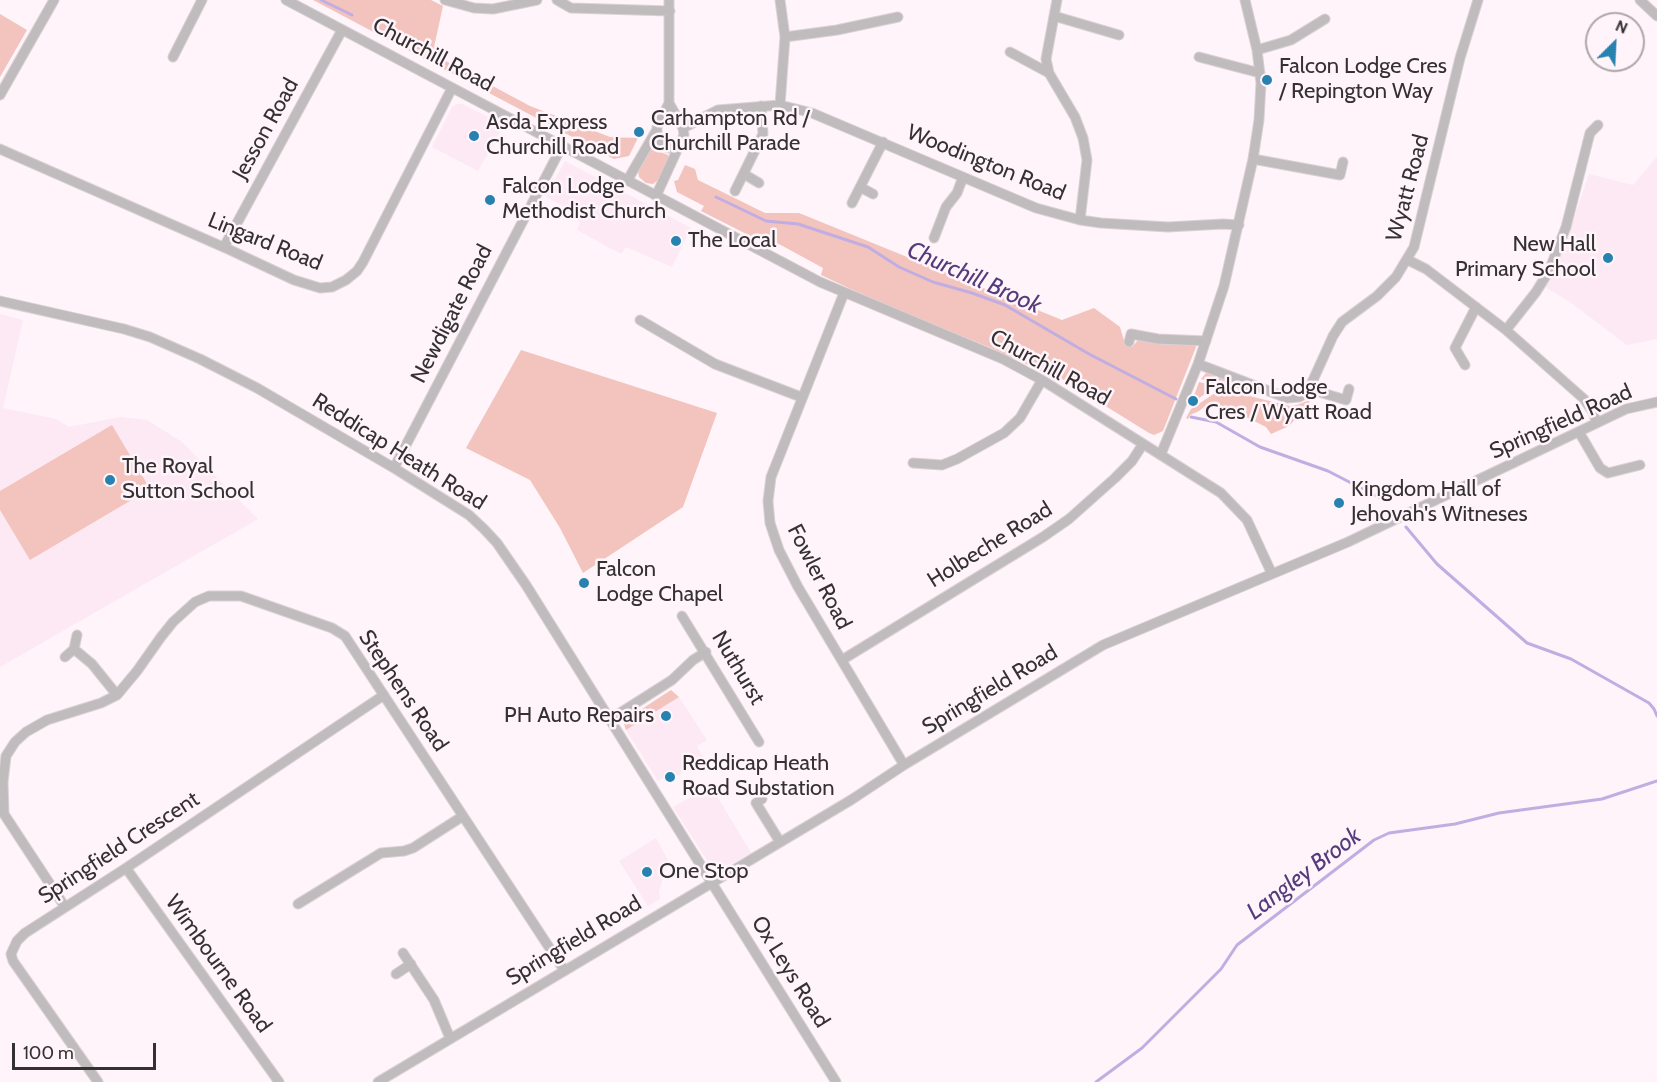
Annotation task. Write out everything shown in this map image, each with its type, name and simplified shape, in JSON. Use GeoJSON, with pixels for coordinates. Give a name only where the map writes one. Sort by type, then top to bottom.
{"type":"FeatureCollection","features":[{"type":"Feature","properties":{"kind":"street"},"geometry":{"type":"LineString","coordinates":[[0,95],[54,0]]}},
{"type":"Feature","properties":{"kind":"street"},"geometry":{"type":"LineString","coordinates":[[173,57],[202,0]]}},
{"type":"Feature","properties":{"kind":"street","name":"Churchill Road"},"geometry":{"type":"LineString","coordinates":[[286,0],[844,293],[1003,359],[1042,381],[1221,492],[1233,503],[1252,530],[1272,574]]}},
{"type":"Feature","properties":{"kind":"street"},"geometry":{"type":"LineString","coordinates":[[446,0],[474,8],[493,9],[537,0]]}},
{"type":"Feature","properties":{"kind":"street"},"geometry":{"type":"LineString","coordinates":[[557,0],[571,8],[670,11]]}},
{"type":"Feature","properties":{"kind":"street"},"geometry":{"type":"LineString","coordinates":[[627,181],[669,103],[669,0]]}},
{"type":"Feature","properties":{"kind":"street"},"geometry":{"type":"LineString","coordinates":[[780,0],[785,37],[780,105]]}},
{"type":"Feature","properties":{"kind":"street"},"geometry":{"type":"LineString","coordinates":[[1057,0],[1046,59],[1049,73],[1075,117],[1083,138],[1087,160],[1080,220]]}},
{"type":"Feature","properties":{"kind":"street"},"geometry":{"type":"LineString","coordinates":[[1161,454],[1198,364],[1224,286],[1253,159],[1259,120],[1260,73],[1245,0]]}},
{"type":"Feature","properties":{"kind":"street","name":"Wyatt Road"},"geometry":{"type":"LineString","coordinates":[[1309,389],[1333,336],[1342,322],[1377,296],[1396,278],[1414,247],[1457,69],[1478,0]]}},
{"type":"Feature","properties":{"kind":"street"},"geometry":{"type":"LineString","coordinates":[[1640,0],[1657,16]]}},
{"type":"Feature","properties":{"kind":"street"},"geometry":{"type":"LineString","coordinates":[[1054,16],[1119,34]]}},
{"type":"Feature","properties":{"kind":"street"},"geometry":{"type":"LineString","coordinates":[[785,37],[837,30],[898,17]]}},
{"type":"Feature","properties":{"kind":"street"},"geometry":{"type":"LineString","coordinates":[[1257,50],[1291,40],[1325,20]]}},
{"type":"Feature","properties":{"kind":"street","name":"Jesson Road"},"geometry":{"type":"LineString","coordinates":[[224,247],[342,30]]}},
{"type":"Feature","properties":{"kind":"street"},"geometry":{"type":"LineString","coordinates":[[1010,52],[1049,73]]}},
{"type":"Feature","properties":{"kind":"street"},"geometry":{"type":"LineString","coordinates":[[1199,57],[1260,73]]}},
{"type":"Feature","properties":{"kind":"street","name":"Lingard Road"},"geometry":{"type":"LineString","coordinates":[[0,150],[307,285],[320,288],[332,287],[346,280],[357,271],[363,262],[452,88]]}},
{"type":"Feature","properties":{"kind":"street"},"geometry":{"type":"LineString","coordinates":[[656,196],[684,135],[669,103]]}},
{"type":"Feature","properties":{"kind":"street","name":"Woodington Road"},"geometry":{"type":"LineString","coordinates":[[681,126],[718,110],[780,105],[812,113],[1036,208],[1080,220],[1168,227],[1239,225]]}},
{"type":"Feature","properties":{"kind":"street"},"geometry":{"type":"LineString","coordinates":[[735,191],[763,134],[761,106]]}},
{"type":"Feature","properties":{"kind":"street"},"geometry":{"type":"LineString","coordinates":[[658,127],[668,120],[681,126]]}},
{"type":"Feature","properties":{"kind":"street"},"geometry":{"type":"LineString","coordinates":[[1506,330],[1536,292],[1549,271],[1566,227],[1590,134],[1598,125]]}},
{"type":"Feature","properties":{"kind":"street"},"geometry":{"type":"LineString","coordinates":[[658,127],[658,141],[666,147],[676,146],[682,141]]}},
{"type":"Feature","properties":{"kind":"street"},"geometry":{"type":"LineString","coordinates":[[852,203],[883,142]]}},
{"type":"Feature","properties":{"kind":"street","name":"Newdigate Road"},"geometry":{"type":"LineString","coordinates":[[394,468],[562,146]]}},
{"type":"Feature","properties":{"kind":"street"},"geometry":{"type":"LineString","coordinates":[[1253,159],[1340,176],[1343,162]]}},
{"type":"Feature","properties":{"kind":"street"},"geometry":{"type":"LineString","coordinates":[[744,174],[759,183]]}},
{"type":"Feature","properties":{"kind":"street"},"geometry":{"type":"LineString","coordinates":[[934,238],[946,207],[957,193],[963,177]]}},
{"type":"Feature","properties":{"kind":"street"},"geometry":{"type":"LineString","coordinates":[[860,187],[873,194]]}},
{"type":"Feature","properties":{"kind":"street"},"geometry":{"type":"LineString","coordinates":[[1408,260],[1426,269],[1506,330],[1584,399],[1597,423]]}},
{"type":"Feature","properties":{"kind":"street","name":"Fowler Road"},"geometry":{"type":"LineString","coordinates":[[844,293],[771,477],[768,501],[770,523],[779,550],[798,587],[904,765]]}},
{"type":"Feature","properties":{"kind":"street","name":"Reddicap Heath Road"},"geometry":{"type":"LineString","coordinates":[[0,301],[124,329],[176,348],[257,388],[469,515],[497,543],[526,585],[712,883]]}},
{"type":"Feature","properties":{"kind":"street"},"geometry":{"type":"LineString","coordinates":[[1465,365],[1455,348],[1476,307]]}},
{"type":"Feature","properties":{"kind":"street"},"geometry":{"type":"LineString","coordinates":[[640,320],[716,364],[801,397]]}},
{"type":"Feature","properties":{"kind":"street"},"geometry":{"type":"LineString","coordinates":[[1129,342],[1131,334],[1158,339],[1206,341]]}},
{"type":"Feature","properties":{"kind":"street"},"geometry":{"type":"LineString","coordinates":[[1198,364],[1287,398],[1299,397],[1309,389],[1346,400],[1350,389]]}},
{"type":"Feature","properties":{"kind":"street"},"geometry":{"type":"LineString","coordinates":[[913,463],[942,465],[1004,433],[1020,418],[1042,381]]}},
{"type":"Feature","properties":{"kind":"street","name":"Springfield Road"},"geometry":{"type":"LineString","coordinates":[[378,1082],[851,800],[904,765],[1103,645],[1358,537],[1626,409],[1657,402]]}},
{"type":"Feature","properties":{"kind":"street"},"geometry":{"type":"LineString","coordinates":[[1579,432],[1600,468],[1608,473],[1640,465]]}},
{"type":"Feature","properties":{"kind":"street","name":"Holbeche Road"},"geometry":{"type":"LineString","coordinates":[[842,660],[1069,519],[1132,461],[1143,444]]}},
{"type":"Feature","properties":{"kind":"street","name":"Stephens Road"},"geometry":{"type":"LineString","coordinates":[[64,907],[4,814],[3,755],[26,732],[47,720],[101,703],[117,695],[161,636],[195,602],[209,596],[241,596],[332,628],[345,636],[564,970]]}},
{"type":"Feature","properties":{"kind":"street","name":"Nuthurst"},"geometry":{"type":"LineString","coordinates":[[682,616],[759,742]]}},
{"type":"Feature","properties":{"kind":"street"},"geometry":{"type":"LineString","coordinates":[[65,657],[74,649],[77,635]]}},
{"type":"Feature","properties":{"kind":"street"},"geometry":{"type":"LineString","coordinates":[[74,649],[92,664],[117,695]]}},
{"type":"Feature","properties":{"kind":"street"},"geometry":{"type":"LineString","coordinates":[[609,720],[672,680],[693,660],[706,652]]}},
{"type":"Feature","properties":{"kind":"street","name":"Springfield Crescent"},"geometry":{"type":"LineString","coordinates":[[98,1082],[13,961],[12,954],[17,941],[25,933],[384,695]]}},
{"type":"Feature","properties":{"kind":"street"},"geometry":{"type":"LineString","coordinates":[[762,799],[756,802],[780,842]]}},
{"type":"Feature","properties":{"kind":"street"},"geometry":{"type":"LineString","coordinates":[[298,904],[306,893],[381,854],[412,849],[464,816]]}},
{"type":"Feature","properties":{"kind":"street","name":"Wimbourne Road"},"geometry":{"type":"LineString","coordinates":[[126,868],[279,1082]]}},
{"type":"Feature","properties":{"kind":"street","name":"Ox Leys Road"},"geometry":{"type":"LineString","coordinates":[[712,883],[836,1082]]}},
{"type":"Feature","properties":{"kind":"street"},"geometry":{"type":"LineString","coordinates":[[403,953],[434,1000],[450,1038]]}},
{"type":"Feature","properties":{"kind":"street"},"geometry":{"type":"LineString","coordinates":[[396,974],[411,964]]}},
{"type":"Feature","properties":{"kind":"shaded area"},"geometry":{"type":"Polygon","coordinates":[[[313,0],[431,0],[443,6],[434,47],[444,60],[530,106],[610,137],[638,138],[629,156],[614,159],[313,0]]]}},
{"type":"Feature","properties":{"kind":"shaded area"},"geometry":{"type":"Polygon","coordinates":[[[0,14],[27,30],[0,77],[0,14]]]}},
{"type":"Feature","properties":{"kind":"shaded area"},"geometry":{"type":"Polygon","coordinates":[[[462,104],[504,125],[478,171],[432,147],[452,107],[462,104]]]}},
{"type":"Feature","properties":{"kind":"shaded area"},"geometry":{"type":"Polygon","coordinates":[[[650,148],[669,157],[658,180],[653,184],[646,183],[639,177],[638,170],[650,148]]]}},
{"type":"Feature","properties":{"kind":"shaded area","name":"New Hall Primary School"},"geometry":{"type":"Polygon","coordinates":[[[1657,157],[1657,339],[1627,345],[1570,302],[1545,287],[1564,248],[1589,174],[1633,185],[1657,157]]]}},
{"type":"Feature","properties":{"kind":"shaded area"},"geometry":{"type":"Polygon","coordinates":[[[565,161],[691,228],[672,267],[626,247],[621,254],[577,230],[580,223],[566,208],[546,197],[565,161]]]}},
{"type":"Feature","properties":{"kind":"shaded area"},"geometry":{"type":"Polygon","coordinates":[[[685,165],[695,169],[698,180],[765,213],[799,213],[1062,320],[1094,308],[1120,327],[1125,344],[1132,347],[1139,339],[1193,343],[1196,347],[1163,431],[1154,435],[1149,433],[1054,374],[1041,371],[996,350],[885,305],[821,275],[823,268],[779,244],[776,249],[701,211],[704,206],[677,192],[674,181],[678,180],[685,165]]]}},
{"type":"Feature","properties":{"kind":"shaded area","name":"The Royal Sutton School"},"geometry":{"type":"Polygon","coordinates":[[[0,314],[23,320],[3,408],[56,419],[69,427],[120,417],[147,420],[182,442],[258,519],[0,667],[0,314]]]}},
{"type":"Feature","properties":{"kind":"shaded area"},"geometry":{"type":"Polygon","coordinates":[[[521,350],[717,413],[683,507],[583,573],[560,528],[530,480],[466,448],[521,350]]]}},
{"type":"Feature","properties":{"kind":"shaded area"},"geometry":{"type":"Polygon","coordinates":[[[1206,373],[1211,373],[1273,397],[1201,379],[1206,373]]]}},
{"type":"Feature","properties":{"kind":"shaded area"},"geometry":{"type":"Polygon","coordinates":[[[1199,382],[1216,386],[1191,404],[1199,382]]]}},
{"type":"Feature","properties":{"kind":"shaded area"},"geometry":{"type":"Polygon","coordinates":[[[1221,389],[1290,406],[1310,400],[1305,417],[1297,417],[1289,426],[1271,434],[1266,427],[1232,410],[1209,403],[1190,415],[1188,419],[1186,418],[1191,409],[1221,389]]]}},
{"type":"Feature","properties":{"kind":"shaded area"},"geometry":{"type":"Polygon","coordinates":[[[112,425],[150,489],[30,560],[0,510],[0,491],[112,425]]]}},
{"type":"Feature","properties":{"kind":"shaded area"},"geometry":{"type":"Polygon","coordinates":[[[671,690],[679,697],[626,730],[624,724],[628,718],[671,690]]]}},
{"type":"Feature","properties":{"kind":"shaded area"},"geometry":{"type":"Polygon","coordinates":[[[679,697],[707,740],[697,746],[704,759],[673,778],[670,774],[658,781],[626,730],[679,697]]]}},
{"type":"Feature","properties":{"kind":"shaded area"},"geometry":{"type":"Polygon","coordinates":[[[711,786],[751,853],[716,872],[673,807],[711,786]]]}},
{"type":"Feature","properties":{"kind":"shaded area"},"geometry":{"type":"Polygon","coordinates":[[[656,838],[668,860],[659,892],[660,899],[648,906],[619,861],[656,838]]]}},
{"type":"Feature","properties":{"kind":"waterway","name":"Churchill Brook"},"geometry":{"type":"LineString","coordinates":[[321,0],[352,15]]}},
{"type":"Feature","properties":{"kind":"waterway","name":"Churchill Brook"},"geometry":{"type":"LineString","coordinates":[[716,197],[766,221],[798,224],[868,247],[899,267],[933,282],[1005,305],[1089,354],[1176,399]]}},
{"type":"Feature","properties":{"kind":"waterway","name":"Churchill Brook"},"geometry":{"type":"LineString","coordinates":[[1191,417],[1216,422],[1260,447],[1328,471],[1384,500]]}},
{"type":"Feature","properties":{"kind":"waterway","name":"Churchill Brook"},"geometry":{"type":"LineString","coordinates":[[1406,527],[1437,564],[1527,643],[1571,659],[1649,703],[1657,716]]}},
{"type":"Feature","properties":{"kind":"waterway","name":"Langley Brook"},"geometry":{"type":"LineString","coordinates":[[1096,1082],[1142,1048],[1221,969],[1237,945],[1374,840],[1389,833],[1455,824],[1499,813],[1602,799],[1657,781]]}},
{"type":"Feature","properties":{"kind":"place","name":"Falcon Lodge Cres / Repington Way"},"geometry":{"type":"Point","coordinates":[1267,80]}},
{"type":"Feature","properties":{"kind":"place","name":"Carhampton Rd / Churchill Parade"},"geometry":{"type":"Point","coordinates":[639,132]}},
{"type":"Feature","properties":{"kind":"place","name":"Asda Express Churchill Road"},"geometry":{"type":"Point","coordinates":[474,136]}},
{"type":"Feature","properties":{"kind":"place","name":"Falcon Lodge Methodist Church"},"geometry":{"type":"Point","coordinates":[490,200]}},
{"type":"Feature","properties":{"kind":"place","name":"The Local"},"geometry":{"type":"Point","coordinates":[676,241]}},
{"type":"Feature","properties":{"kind":"place","name":"New Hall Primary School"},"geometry":{"type":"Point","coordinates":[1608,258]}},
{"type":"Feature","properties":{"kind":"place","name":"Falcon Lodge Cres / Wyatt Road"},"geometry":{"type":"Point","coordinates":[1193,401]}},
{"type":"Feature","properties":{"kind":"place","name":"The Royal Sutton School"},"geometry":{"type":"Point","coordinates":[110,480]}},
{"type":"Feature","properties":{"kind":"place","name":"Kingdom Hall of Jehovah's Witneses"},"geometry":{"type":"Point","coordinates":[1339,503]}},
{"type":"Feature","properties":{"kind":"place","name":"Falcon Lodge Chapel"},"geometry":{"type":"Point","coordinates":[584,583]}},
{"type":"Feature","properties":{"kind":"place","name":"PH Auto Repairs"},"geometry":{"type":"Point","coordinates":[666,716]}},
{"type":"Feature","properties":{"kind":"place","name":"Reddicap Heath Road Substation"},"geometry":{"type":"Point","coordinates":[670,777]}},
{"type":"Feature","properties":{"kind":"place","name":"One Stop"},"geometry":{"type":"Point","coordinates":[647,872]}}]}
